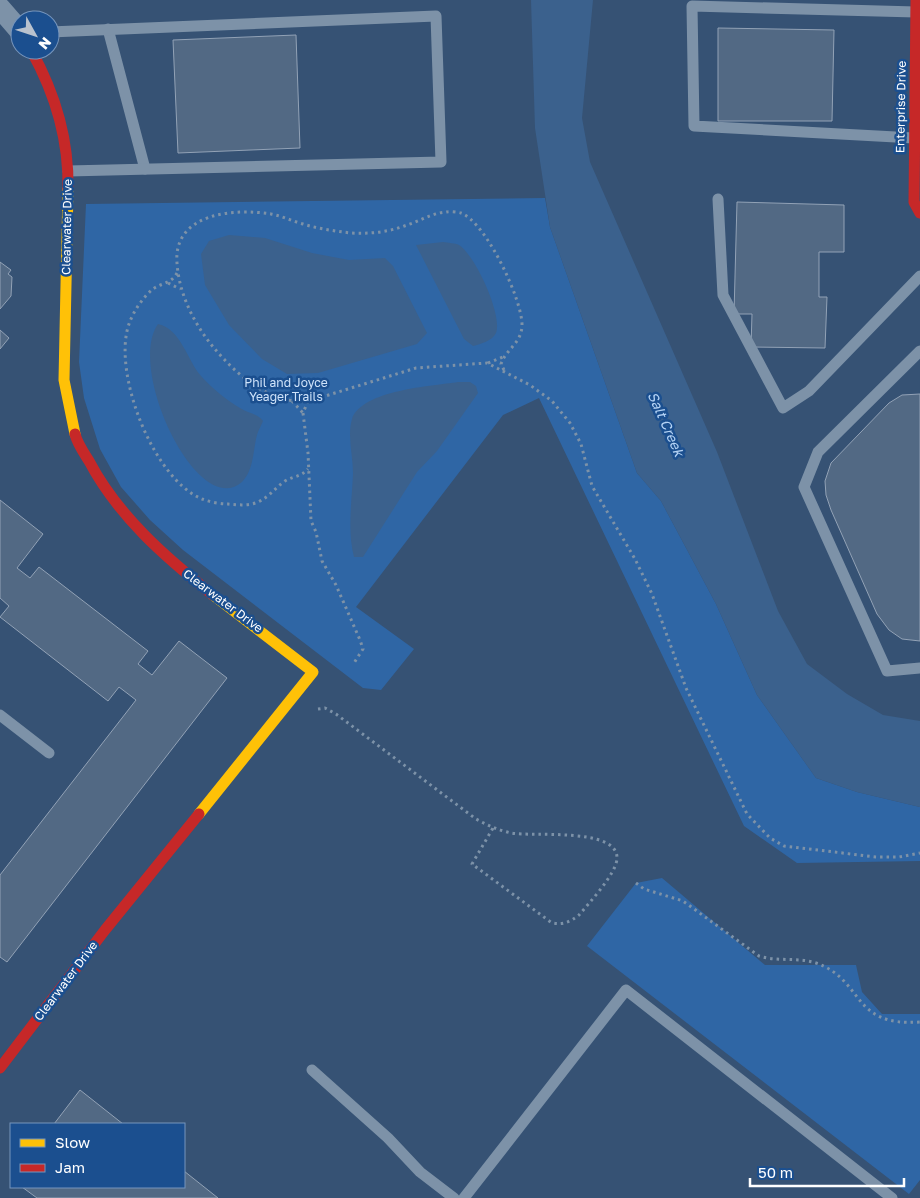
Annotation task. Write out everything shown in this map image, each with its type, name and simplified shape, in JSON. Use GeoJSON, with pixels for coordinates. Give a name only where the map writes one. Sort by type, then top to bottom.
{"type":"FeatureCollection","features":[{"type":"Feature","properties":{"kind":"street","name":"Enterprise Drive"},"geometry":{"type":"LineString","coordinates":[[916,0],[918,86],[914,138],[917,202],[920,213]]}},
{"type":"Feature","properties":{"kind":"street"},"geometry":{"type":"LineString","coordinates":[[0,8],[10,20]]}},
{"type":"Feature","properties":{"kind":"street","name":"Clearwater Drive"},"geometry":{"type":"LineString","coordinates":[[0,1068],[104,930],[313,672],[183,571],[150,542],[122,510],[96,475],[76,438],[64,380],[68,171],[66,141],[58,106],[44,70],[38,60]]}},
{"type":"Feature","properties":{"kind":"lane"},"geometry":{"type":"LineString","coordinates":[[914,138],[694,126],[692,6],[916,12]]}},
{"type":"Feature","properties":{"kind":"lane"},"geometry":{"type":"LineString","coordinates":[[60,31],[436,16],[441,162],[68,171]]}},
{"type":"Feature","properties":{"kind":"lane"},"geometry":{"type":"LineString","coordinates":[[108,29],[145,169]]}},
{"type":"Feature","properties":{"kind":"lane"},"geometry":{"type":"LineString","coordinates":[[718,199],[723,295],[783,408],[809,390],[920,276]]}},
{"type":"Feature","properties":{"kind":"lane"},"geometry":{"type":"LineString","coordinates":[[920,351],[818,452],[804,487],[887,671],[920,668]]}},
{"type":"Feature","properties":{"kind":"lane"},"geometry":{"type":"LineString","coordinates":[[0,715],[49,753]]}},
{"type":"Feature","properties":{"kind":"lane"},"geometry":{"type":"LineString","coordinates":[[464,1198],[626,990],[892,1198]]}},
{"type":"Feature","properties":{"kind":"lane"},"geometry":{"type":"LineString","coordinates":[[312,1070],[388,1138],[420,1172],[454,1198]]}},
{"type":"Feature","properties":{"kind":"path"},"geometry":{"type":"LineString","coordinates":[[446,212],[461,213],[472,220],[490,245],[521,311],[522,326],[520,339],[503,357],[487,363],[416,368],[309,401],[292,401],[269,394],[248,381],[210,343],[180,290],[177,273],[176,257],[179,242],[188,228],[202,219],[219,214],[270,214],[329,231],[383,233],[446,212]]}},
{"type":"Feature","properties":{"kind":"path"},"geometry":{"type":"LineString","coordinates":[[177,273],[174,279],[153,289],[140,303],[129,324],[126,344],[126,372],[133,403],[139,420],[158,456],[187,490],[202,499],[222,504],[241,505],[257,502],[286,480],[300,476],[308,469]]}},
{"type":"Feature","properties":{"kind":"path"},"geometry":{"type":"LineString","coordinates":[[167,283],[180,290]]}},
{"type":"Feature","properties":{"kind":"path"},"geometry":{"type":"LineString","coordinates":[[503,357],[501,364],[504,370]]}},
{"type":"Feature","properties":{"kind":"path"},"geometry":{"type":"LineString","coordinates":[[487,363],[504,370],[552,401],[570,423],[581,444],[592,486],[635,559],[652,594],[686,688],[701,715],[740,802],[757,826],[770,838],[784,846],[876,857],[899,857],[920,852]]}},
{"type":"Feature","properties":{"kind":"path"},"geometry":{"type":"LineString","coordinates":[[292,401],[303,413]]}},
{"type":"Feature","properties":{"kind":"path"},"geometry":{"type":"LineString","coordinates":[[309,401],[303,413],[311,521],[316,532],[322,561],[336,585],[362,649],[354,663]]}},
{"type":"Feature","properties":{"kind":"path"},"geometry":{"type":"LineString","coordinates":[[300,476],[309,483]]}},
{"type":"Feature","properties":{"kind":"path"},"geometry":{"type":"LineString","coordinates":[[318,709],[325,708],[336,714],[454,804],[493,828],[534,836],[575,834],[594,838],[607,843],[614,849],[617,857],[615,867],[579,915],[571,921],[562,924],[552,923],[472,864],[493,828]]}},
{"type":"Feature","properties":{"kind":"path"},"geometry":{"type":"LineString","coordinates":[[636,883],[644,889],[682,901],[759,956],[771,960],[815,962],[826,968],[838,976],[880,1018],[892,1022],[920,1022]]}},
{"type":"Feature","properties":{"kind":"green space","name":"Phil and Joyce Yeager Trails"},"geometry":{"type":"Polygon","coordinates":[[[545,198],[550,227],[637,473],[661,501],[716,604],[757,695],[816,778],[857,792],[920,807],[920,861],[797,863],[744,826],[539,398],[503,415],[356,607],[414,649],[381,690],[363,688],[183,550],[150,520],[121,487],[100,449],[84,398],[79,362],[86,204],[545,198]]]}},
{"type":"Feature","properties":{"kind":"green space"},"geometry":{"type":"Polygon","coordinates":[[[662,878],[765,965],[856,965],[862,992],[882,1014],[920,1014],[920,1180],[909,1194],[587,946],[636,883],[662,878]]]}},
{"type":"Feature","properties":{"kind":"water","name":"Salt Creek"},"geometry":{"type":"Polygon","coordinates":[[[531,0],[593,0],[582,118],[590,162],[717,452],[778,611],[807,664],[847,694],[883,715],[920,721],[920,807],[857,792],[816,778],[757,695],[716,604],[661,501],[637,473],[550,227],[535,128],[531,0]]]}},
{"type":"Feature","properties":{"kind":"water"},"geometry":{"type":"Polygon","coordinates":[[[229,235],[265,238],[312,253],[349,260],[385,258],[393,266],[427,333],[417,344],[318,373],[287,374],[262,359],[229,325],[205,285],[201,254],[209,241],[229,235]]]}},
{"type":"Feature","properties":{"kind":"water"},"geometry":{"type":"Polygon","coordinates":[[[443,242],[459,245],[473,260],[492,300],[497,324],[496,333],[492,338],[483,343],[473,346],[464,339],[416,245],[443,242]]]}},
{"type":"Feature","properties":{"kind":"water"},"geometry":{"type":"Polygon","coordinates":[[[158,324],[166,327],[178,338],[201,376],[219,394],[263,421],[257,435],[249,472],[242,482],[224,488],[206,480],[188,461],[172,434],[159,404],[151,373],[151,345],[158,324]]]}},
{"type":"Feature","properties":{"kind":"water"},"geometry":{"type":"Polygon","coordinates":[[[458,382],[470,382],[476,386],[478,393],[437,451],[417,472],[363,557],[354,557],[350,526],[353,473],[350,439],[352,419],[358,409],[383,396],[399,391],[458,382]]]}},
{"type":"Feature","properties":{"kind":"building"},"geometry":{"type":"Polygon","coordinates":[[[718,28],[834,30],[832,121],[718,121],[718,28]]]}},
{"type":"Feature","properties":{"kind":"building"},"geometry":{"type":"Polygon","coordinates":[[[296,35],[300,148],[178,153],[173,40],[296,35]]]}},
{"type":"Feature","properties":{"kind":"building"},"geometry":{"type":"Polygon","coordinates":[[[737,202],[844,205],[844,252],[819,252],[819,297],[827,297],[825,348],[751,347],[752,314],[734,314],[737,202]]]}},
{"type":"Feature","properties":{"kind":"building"},"geometry":{"type":"Polygon","coordinates":[[[0,262],[11,270],[8,274],[12,277],[11,296],[0,309],[0,262]]]}},
{"type":"Feature","properties":{"kind":"building"},"geometry":{"type":"Polygon","coordinates":[[[0,330],[9,338],[0,349],[0,330]]]}},
{"type":"Feature","properties":{"kind":"building"},"geometry":{"type":"Polygon","coordinates":[[[920,394],[920,641],[902,639],[889,630],[877,614],[831,510],[826,495],[825,481],[831,463],[889,403],[902,395],[920,394]]]}},
{"type":"Feature","properties":{"kind":"building"},"geometry":{"type":"Polygon","coordinates":[[[0,500],[43,534],[17,568],[30,578],[39,567],[148,651],[138,664],[152,675],[179,641],[227,678],[7,962],[0,957],[0,875],[136,700],[119,687],[108,701],[0,617],[9,606],[0,598],[0,500]]]}},
{"type":"Feature","properties":{"kind":"building"},"geometry":{"type":"Polygon","coordinates":[[[80,1090],[122,1123],[55,1123],[80,1090]]]}},
{"type":"Feature","properties":{"kind":"building"},"geometry":{"type":"Polygon","coordinates":[[[185,1172],[218,1198],[37,1198],[23,1188],[185,1188],[185,1172]]]}},
{"type":"Feature","properties":{"kind":"traffic: slow"},"geometry":{"type":"LineString","coordinates":[[68,189],[64,380],[75,434]]}},
{"type":"Feature","properties":{"kind":"traffic: slow"},"geometry":{"type":"LineString","coordinates":[[199,814],[313,672],[213,595]]}},
{"type":"Feature","properties":{"kind":"traffic: jam"},"geometry":{"type":"LineString","coordinates":[[916,0],[914,202],[920,213]]}},
{"type":"Feature","properties":{"kind":"traffic: jam"},"geometry":{"type":"LineString","coordinates":[[37,60],[54,100],[59,117],[66,152],[68,189]]}},
{"type":"Feature","properties":{"kind":"traffic: jam"},"geometry":{"type":"LineString","coordinates":[[75,434],[77,441],[101,481],[128,518],[177,566],[213,595]]}},
{"type":"Feature","properties":{"kind":"traffic: jam"},"geometry":{"type":"LineString","coordinates":[[0,1068],[105,930],[199,814]]}}]}
